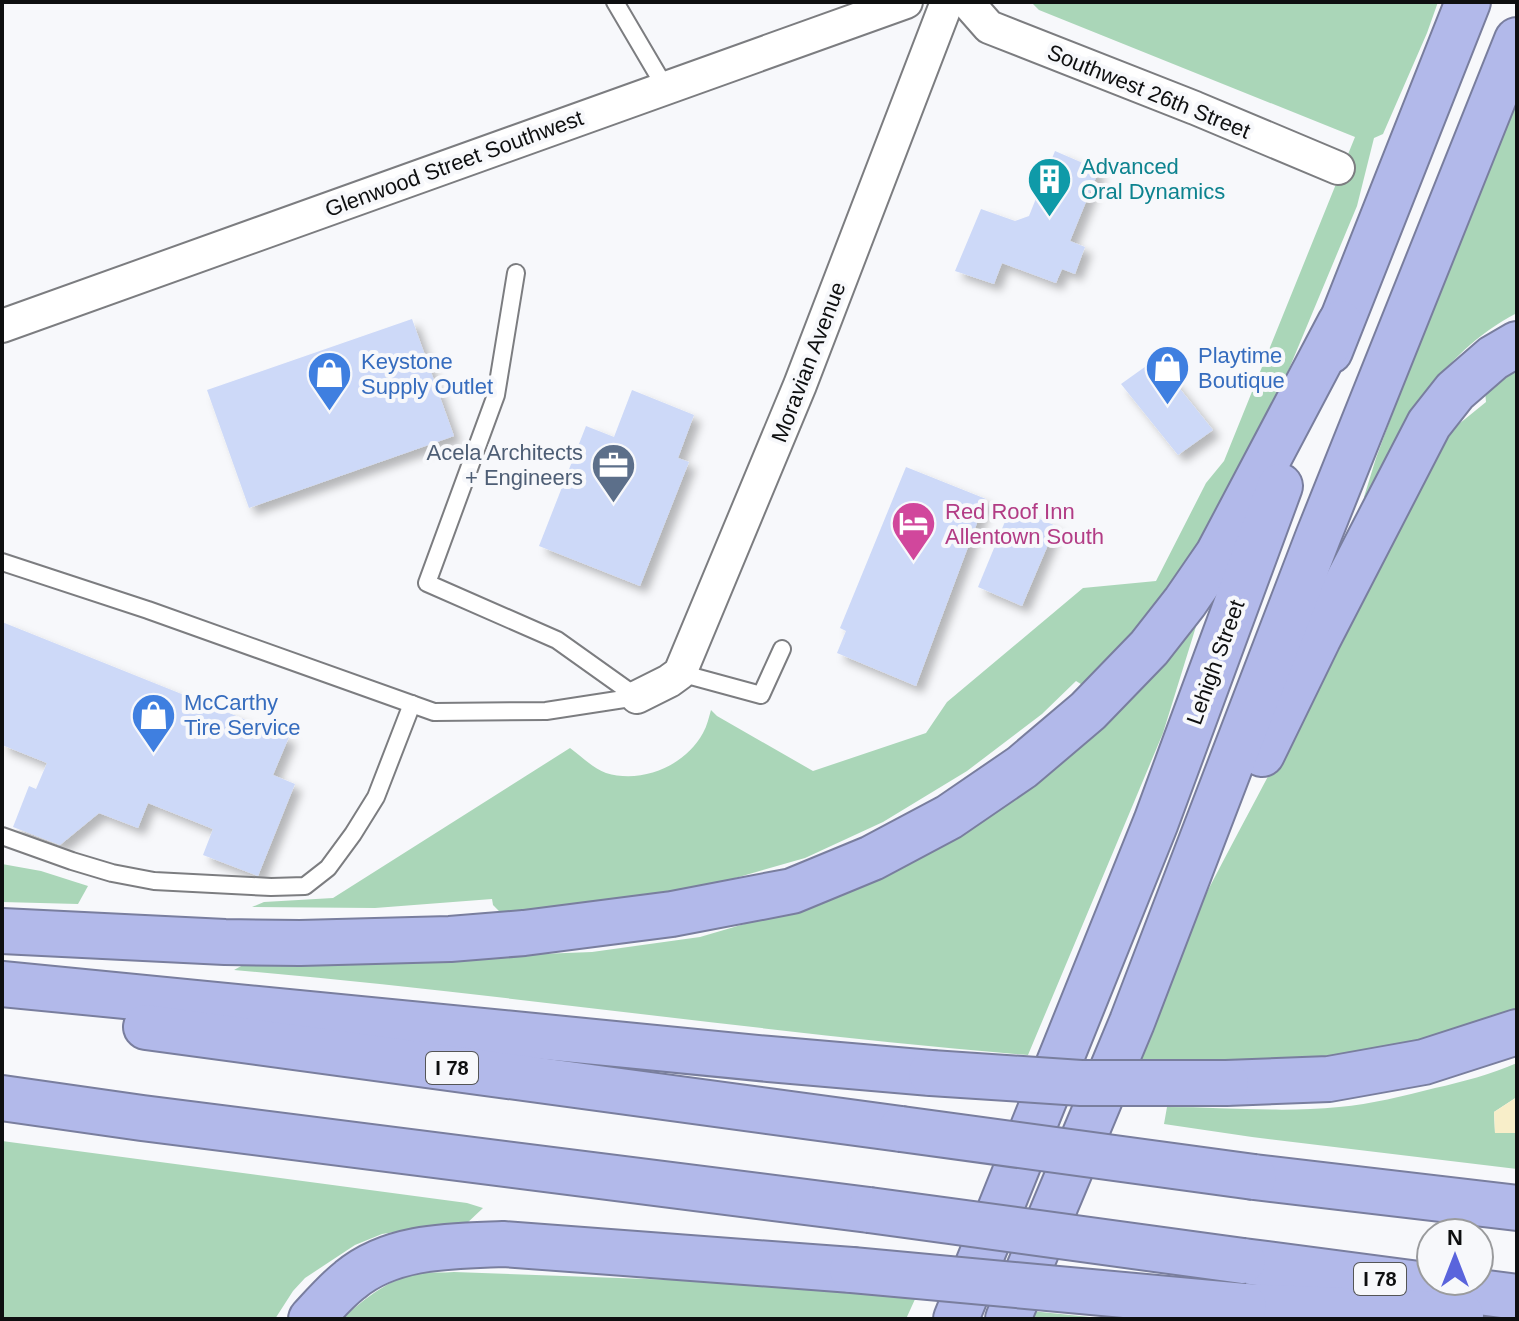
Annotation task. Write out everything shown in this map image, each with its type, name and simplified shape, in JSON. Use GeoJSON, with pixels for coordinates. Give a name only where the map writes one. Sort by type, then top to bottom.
{"type":"FeatureCollection","features":[{"type":"Feature","properties":{"kind":"highway","name":"Lehigh Street"},"geometry":{"type":"LineString","coordinates":[[956,1316],[1156,822],[1340,323],[1464,6]]}},
{"type":"Feature","properties":{"kind":"highway"},"geometry":{"type":"LineString","coordinates":[[1008,1319],[1132,1022],[1318,537],[1517,40]]}},
{"type":"Feature","properties":{"kind":"highway"},"geometry":{"type":"LineString","coordinates":[[2,931],[300,943],[450,939],[524,933],[672,914],[792,891],[872,858],[949,817],[1022,767],[1088,711],[1149,648],[1218,554],[1340,323]]}},
{"type":"Feature","properties":{"kind":"highway"},"geometry":{"type":"LineString","coordinates":[[1132,1022],[1318,639],[1429,424],[1455,391],[1493,358],[1517,344]]}},
{"type":"Feature","properties":{"kind":"highway"},"geometry":{"type":"LineString","coordinates":[[2,984],[738,1056],[1081,1083],[1329,1079],[1424,1062],[1517,1032]]}},
{"type":"Feature","properties":{"kind":"highway","name":"I 78"},"geometry":{"type":"LineString","coordinates":[[2,1008],[1254,1177],[1517,1208]]}},
{"type":"Feature","properties":{"kind":"highway","name":"I 78"},"geometry":{"type":"LineString","coordinates":[[2,1098],[1517,1297]]}},
{"type":"Feature","properties":{"kind":"highway"},"geometry":{"type":"LineString","coordinates":[[311,1319],[351,1278],[377,1262],[410,1252],[503,1244],[852,1270],[1244,1306],[1517,1318]]}},
{"type":"Feature","properties":{"kind":"street","name":"Glenwood Street Southwest"},"geometry":{"type":"LineString","coordinates":[[2,326],[906,2]]}},
{"type":"Feature","properties":{"kind":"street","name":"Moravian Avenue"},"geometry":{"type":"LineString","coordinates":[[680,673],[800,385],[947,2]]}},
{"type":"Feature","properties":{"kind":"street","name":"Southwest 26th Street"},"geometry":{"type":"LineString","coordinates":[[967,2],[989,27],[1338,168]]}},
{"type":"Feature","properties":{"kind":"street"},"geometry":{"type":"LineString","coordinates":[[637,697],[680,673]]}},
{"type":"Feature","properties":{"kind":"lane"},"geometry":{"type":"LineString","coordinates":[[615,2],[665,87]]}},
{"type":"Feature","properties":{"kind":"lane"},"geometry":{"type":"LineString","coordinates":[[516,273],[496,395],[427,583],[557,640],[637,697]]}},
{"type":"Feature","properties":{"kind":"lane"},"geometry":{"type":"LineString","coordinates":[[2,562],[148,610],[434,712],[546,711],[637,697]]}},
{"type":"Feature","properties":{"kind":"lane"},"geometry":{"type":"LineString","coordinates":[[680,673],[761,695],[782,649]]}},
{"type":"Feature","properties":{"kind":"lane"},"geometry":{"type":"LineString","coordinates":[[2,836],[112,873],[154,881],[305,886],[328,868],[376,797],[412,704]]}},
{"type":"Feature","properties":{"kind":"green space"},"geometry":{"type":"Polygon","coordinates":[[[1034,2],[1438,2],[1383,134],[1374,138],[1357,206],[1246,472],[1184,583],[1084,686],[1076,681],[1042,714],[967,771],[883,822],[805,858],[718,883],[630,902],[500,912],[492,899],[375,908],[252,907],[264,902],[333,898],[570,748],[606,773],[634,776],[661,770],[695,745],[711,710],[813,771],[926,733],[947,702],[1083,588],[1156,581],[1206,483],[1224,461],[1355,137],[1039,10],[1034,2]]]}},
{"type":"Feature","properties":{"kind":"green space"},"geometry":{"type":"Polygon","coordinates":[[[1517,94],[1517,313],[1489,330],[1444,371],[1410,419],[1367,502],[1364,497],[1376,458],[1517,94]]]}},
{"type":"Feature","properties":{"kind":"green space"},"geometry":{"type":"Polygon","coordinates":[[[1517,366],[1517,1012],[1382,1053],[1298,1064],[1130,1060],[1180,946],[1443,425],[1454,428],[1486,402],[1485,391],[1517,366]]]}},
{"type":"Feature","properties":{"kind":"green space"},"geometry":{"type":"Polygon","coordinates":[[[1198,620],[1163,733],[1028,1055],[234,970],[252,960],[378,960],[592,952],[700,937],[796,909],[1198,620]]]}},
{"type":"Feature","properties":{"kind":"green space"},"geometry":{"type":"Polygon","coordinates":[[[2,864],[41,871],[88,886],[78,904],[2,902],[2,864]]]}},
{"type":"Feature","properties":{"kind":"green space"},"geometry":{"type":"Polygon","coordinates":[[[1517,1063],[1517,1097],[1494,1112],[1495,1133],[1517,1133],[1517,1169],[1164,1124],[1167,1107],[1296,1110],[1351,1106],[1456,1083],[1517,1063]]]}},
{"type":"Feature","properties":{"kind":"green space"},"geometry":{"type":"Polygon","coordinates":[[[2,1141],[467,1203],[483,1208],[465,1225],[438,1225],[382,1234],[355,1245],[305,1278],[275,1319],[2,1319],[2,1141]]]}},
{"type":"Feature","properties":{"kind":"green space"},"geometry":{"type":"Polygon","coordinates":[[[421,1273],[729,1282],[916,1297],[906,1319],[342,1319],[369,1297],[399,1279],[421,1273]]]}},
{"type":"Feature","properties":{"kind":"green space"},"geometry":{"type":"Polygon","coordinates":[[[1031,1311],[1109,1319],[1028,1319],[1031,1311]]]}},
{"type":"Feature","properties":{"kind":"sand"},"geometry":{"type":"Polygon","coordinates":[[[1517,1097],[1517,1133],[1495,1133],[1494,1112],[1517,1097]]]}},
{"type":"Feature","properties":{"kind":"building","name":"Advanced Oral Dynamics"},"geometry":{"type":"Polygon","coordinates":[[[1055,151],[1099,170],[1070,241],[1085,247],[1075,274],[1062,269],[1056,283],[1002,263],[994,284],[955,271],[981,209],[1015,221],[1029,216],[1055,151]]]}},
{"type":"Feature","properties":{"kind":"building","name":"Keystone Supply Outlet"},"geometry":{"type":"Polygon","coordinates":[[[412,319],[454,436],[249,508],[207,390],[412,319]]]}},
{"type":"Feature","properties":{"kind":"building","name":"Playtime Boutique"},"geometry":{"type":"Polygon","coordinates":[[[1156,359],[1213,430],[1178,455],[1121,384],[1156,359]]]}},
{"type":"Feature","properties":{"kind":"building","name":"Acela Architects + Engineers"},"geometry":{"type":"Polygon","coordinates":[[[632,390],[694,415],[678,458],[689,462],[640,586],[539,546],[586,426],[614,437],[632,390]]]}},
{"type":"Feature","properties":{"kind":"building","name":"Red Roof Inn Allentown South"},"geometry":{"type":"Polygon","coordinates":[[[906,467],[986,499],[916,686],[837,653],[846,631],[840,628],[906,467]]]}},
{"type":"Feature","properties":{"kind":"building"},"geometry":{"type":"Polygon","coordinates":[[[1011,507],[1056,526],[1022,606],[978,587],[1011,507]]]}},
{"type":"Feature","properties":{"kind":"building","name":"McCarthy Tire Service"},"geometry":{"type":"Polygon","coordinates":[[[2,622],[289,737],[273,775],[295,784],[258,876],[203,855],[213,829],[148,803],[138,828],[99,813],[60,845],[13,827],[29,786],[36,789],[47,763],[2,745],[2,622]]]}},
{"type":"Feature","properties":{"kind":"place","name":"Advanced Oral Dynamics"},"geometry":{"type":"Point","coordinates":[1050,218]}},
{"type":"Feature","properties":{"kind":"place","name":"Playtime Boutique"},"geometry":{"type":"Point","coordinates":[1167,407]}},
{"type":"Feature","properties":{"kind":"place","name":"Keystone Supply Outlet"},"geometry":{"type":"Point","coordinates":[330,413]}},
{"type":"Feature","properties":{"kind":"place","name":"Acela Architects + Engineers"},"geometry":{"type":"Point","coordinates":[614,504]}},
{"type":"Feature","properties":{"kind":"place","name":"Red Roof Inn Allentown South"},"geometry":{"type":"Point","coordinates":[914,563]}},
{"type":"Feature","properties":{"kind":"place","name":"McCarthy Tire Service"},"geometry":{"type":"Point","coordinates":[153,754]}}]}
